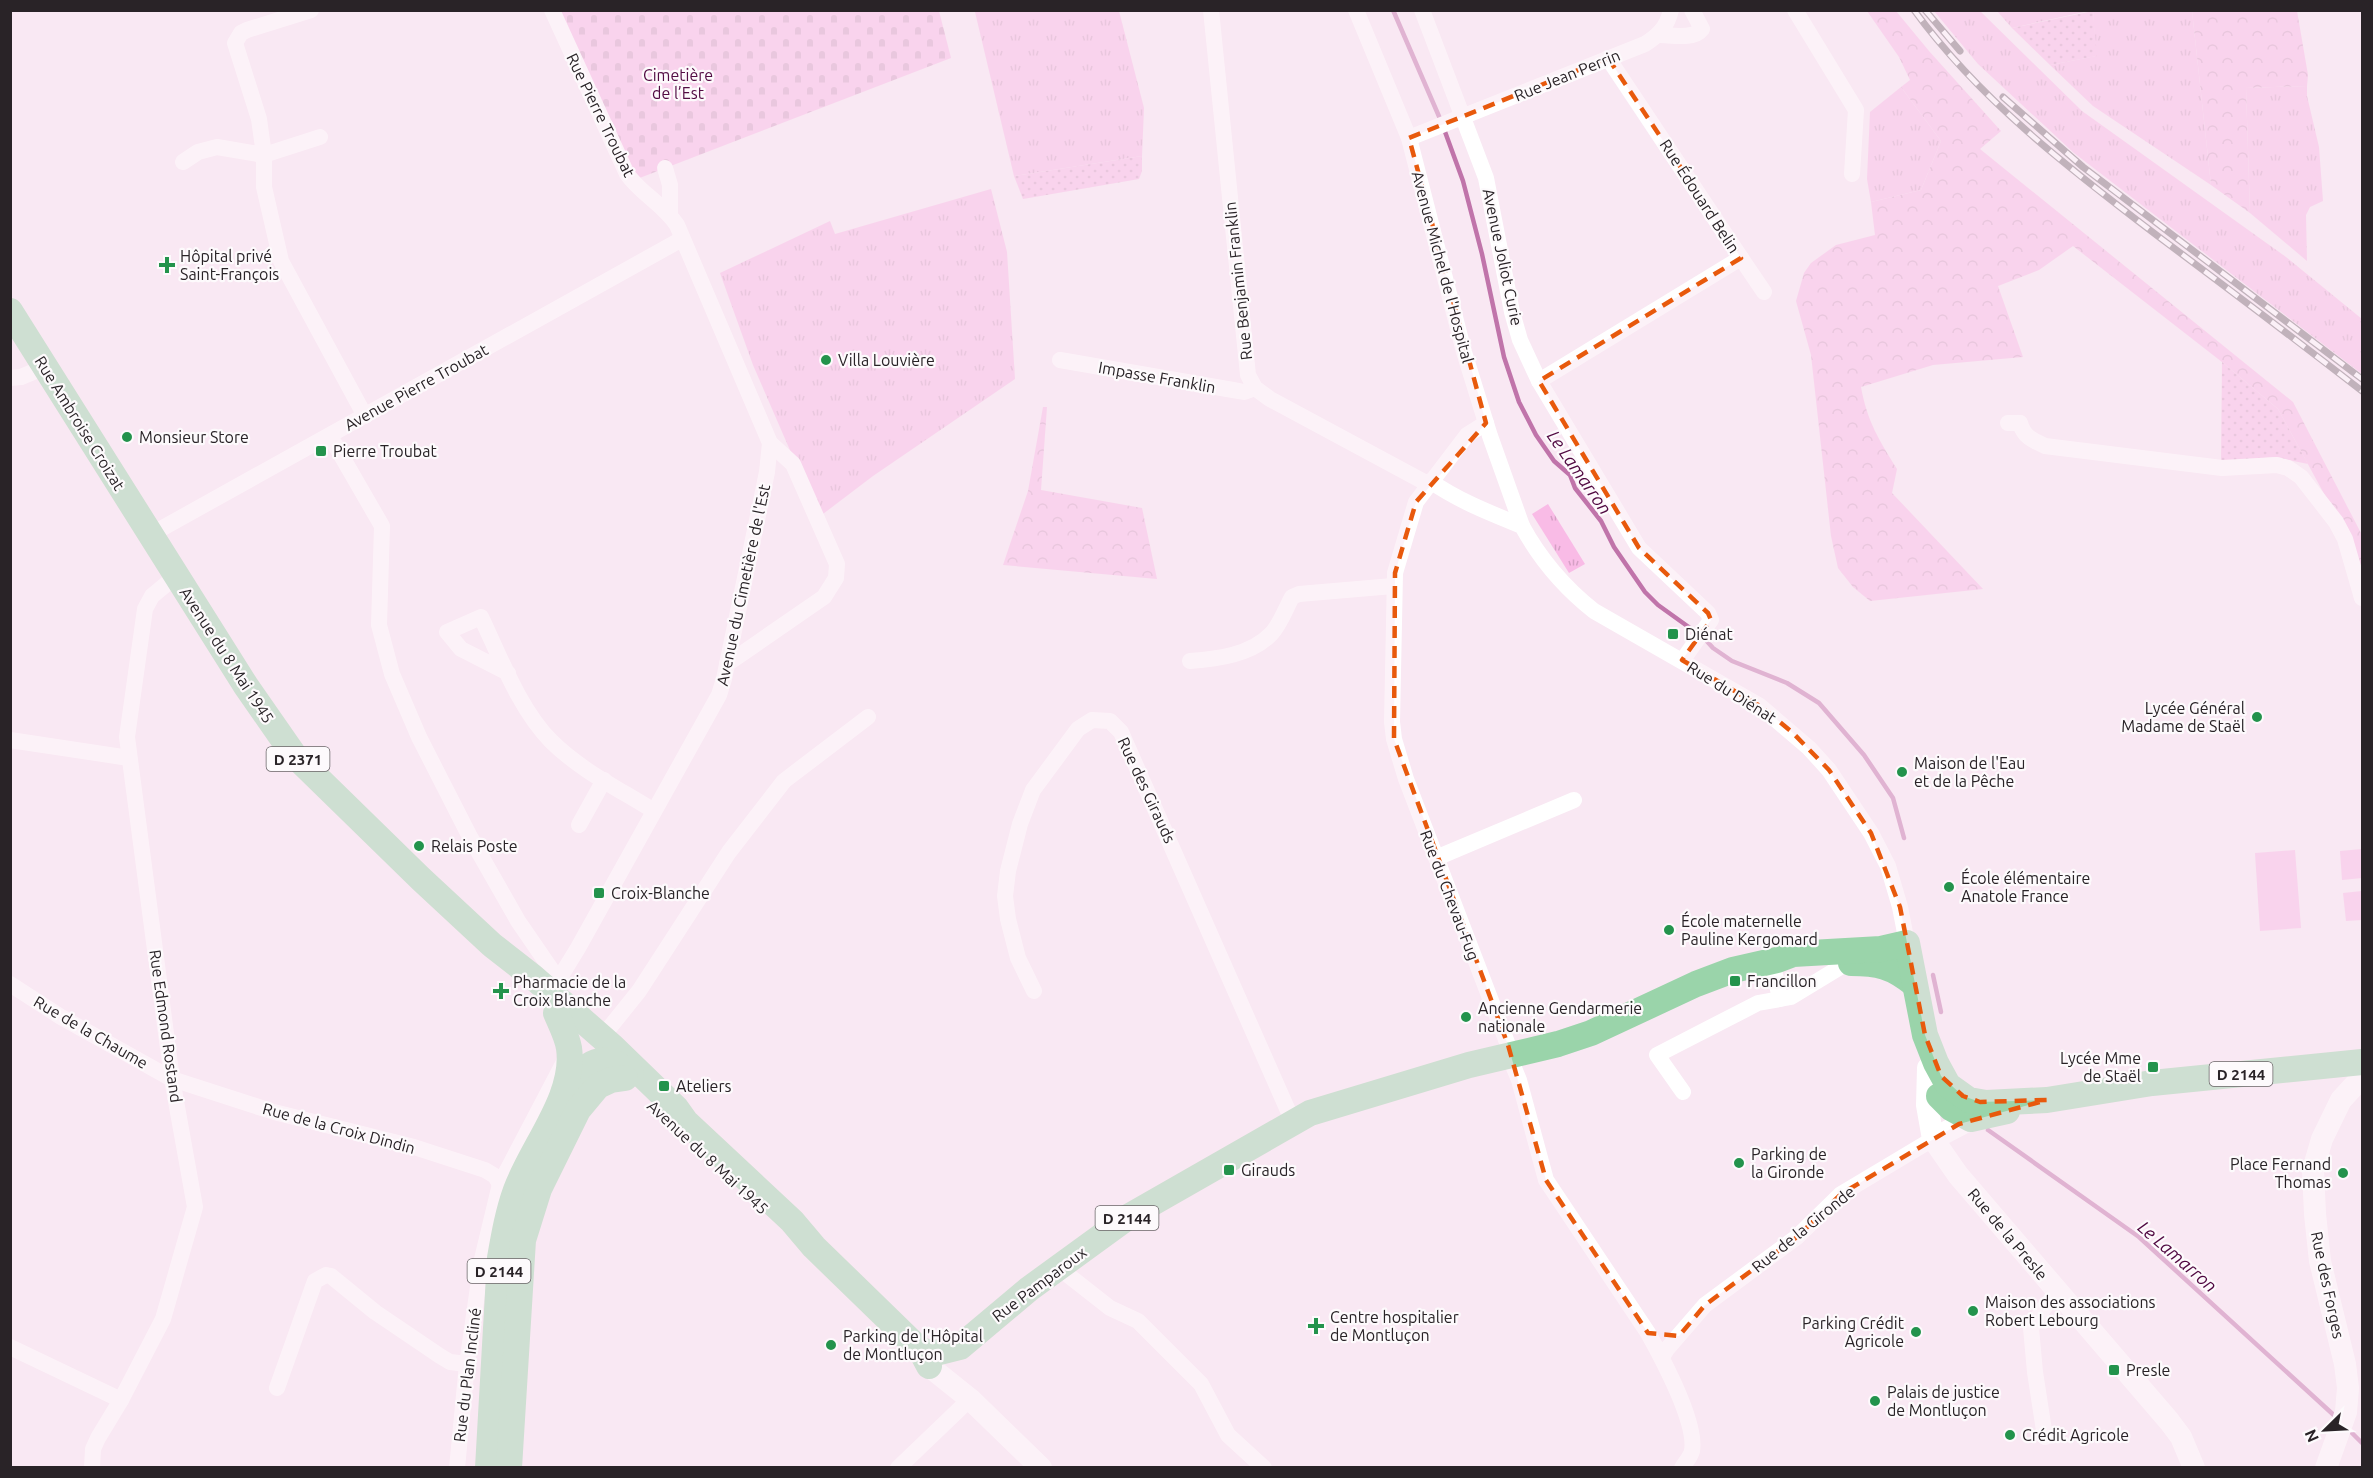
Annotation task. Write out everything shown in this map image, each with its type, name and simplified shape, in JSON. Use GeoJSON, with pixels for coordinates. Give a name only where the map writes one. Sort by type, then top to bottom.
{"type":"FeatureCollection","features":[{"type":"Feature","properties":{"kind":"main road","name":"Rue Ambroise Croizat"},"geometry":{"type":"LineString","coordinates":[[10,311],[150,535]]}},
{"type":"Feature","properties":{"kind":"main road","name":"Avenue du 8 Mai 1945"},"geometry":{"type":"LineString","coordinates":[[150,535],[246,686],[294,755],[421,879],[547,993],[598,1055],[784,1228],[814,1247]]}},
{"type":"Feature","properties":{"kind":"main road","name":"D 2144"},"geometry":{"type":"LineString","coordinates":[[1302,1118],[1469,1065],[1558,1044],[1591,1033],[1696,984],[1733,970],[1792,954],[1881,949],[1907,943]]}},
{"type":"Feature","properties":{"kind":"main road","name":"Rue du Diénat"},"geometry":{"type":"LineString","coordinates":[[1907,943],[1925,1035],[1928,1068],[1945,1092]]}},
{"type":"Feature","properties":{"kind":"main road","name":"D 2144"},"geometry":{"type":"LineString","coordinates":[[1775,960],[1875,963],[1899,972],[1914,984]]}},
{"type":"Feature","properties":{"kind":"main road"},"geometry":{"type":"LineString","coordinates":[[547,993],[567,1039],[598,1055]]}},
{"type":"Feature","properties":{"kind":"main road","name":"Rue du Diénat"},"geometry":{"type":"LineString","coordinates":[[1925,1035],[1945,1092]]}},
{"type":"Feature","properties":{"kind":"main road","name":"Avenue du 8 Mai 1945"},"geometry":{"type":"LineString","coordinates":[[598,1055],[676,1108],[686,1122],[792,1221],[814,1247],[936,1355],[970,1399]]}},
{"type":"Feature","properties":{"kind":"main road","name":"D 2144"},"geometry":{"type":"LineString","coordinates":[[488,1467],[500,1258],[505,1231],[516,1191],[566,1088],[598,1055]]}},
{"type":"Feature","properties":{"kind":"main road","name":"D 2144"},"geometry":{"type":"LineString","coordinates":[[509,1467],[523,1240],[539,1189],[578,1110],[598,1055]]}},
{"type":"Feature","properties":{"kind":"main road"},"geometry":{"type":"LineString","coordinates":[[2341,1100],[2341,1078],[2338,1071],[2354,1064]]}},
{"type":"Feature","properties":{"kind":"main road","name":"D 2144"},"geometry":{"type":"LineString","coordinates":[[1971,1119],[2047,1100],[2152,1083],[2354,1064]]}},
{"type":"Feature","properties":{"kind":"main road","name":"Rue des Forges"},"geometry":{"type":"LineString","coordinates":[[2326,1467],[2354,1410],[2320,1261],[2313,1170],[2322,1139],[2341,1100],[2354,1064]]}},
{"type":"Feature","properties":{"kind":"main road"},"geometry":{"type":"LineString","coordinates":[[1928,1068],[1927,1105],[1933,1139]]}},
{"type":"Feature","properties":{"kind":"main road"},"geometry":{"type":"LineString","coordinates":[[1945,1092],[1960,1114],[1971,1119]]}},
{"type":"Feature","properties":{"kind":"main road","name":"D 2144"},"geometry":{"type":"LineString","coordinates":[[1945,1092],[1980,1102],[2047,1100]]}},
{"type":"Feature","properties":{"kind":"main road","name":"Rue Pamparoux"},"geometry":{"type":"LineString","coordinates":[[936,1355],[1128,1218],[1302,1118]]}},
{"type":"Feature","properties":{"kind":"main road","name":"Rue de la Gironde"},"geometry":{"type":"LineString","coordinates":[[1933,1139],[1971,1119]]}},
{"type":"Feature","properties":{"kind":"main road","name":"Rue de la Presle"},"geometry":{"type":"LineString","coordinates":[[1933,1139],[1958,1175],[2175,1429],[2188,1449],[2194,1467]]}},
{"type":"Feature","properties":{"kind":"main road","name":"Avenue du 8 Mai 1945"},"geometry":{"type":"LineString","coordinates":[[936,1355],[970,1399],[1041,1467]]}},
{"type":"Feature","properties":{"kind":"street"},"geometry":{"type":"LineString","coordinates":[[311,10],[247,30],[236,38],[235,43],[259,119],[264,155],[264,187],[281,261],[365,416]]}},
{"type":"Feature","properties":{"kind":"street","name":"Rue Pierre Troubat"},"geometry":{"type":"LineString","coordinates":[[552,10],[627,174],[670,214],[682,239]]}},
{"type":"Feature","properties":{"kind":"street","name":"Rue Benjamin Franklin"},"geometry":{"type":"LineString","coordinates":[[1211,10],[1248,375],[1255,388]]}},
{"type":"Feature","properties":{"kind":"street","name":"Avenue Michel de l'Hospital"},"geometry":{"type":"LineString","coordinates":[[1356,10],[1409,138],[1442,272],[1486,423],[1522,526]]}},
{"type":"Feature","properties":{"kind":"street","name":"Avenue Joliot Curie"},"geometry":{"type":"LineString","coordinates":[[1422,10],[1486,178],[1512,312],[1520,340],[1539,381],[1639,548],[1708,613],[1711,620],[1682,661]]}},
{"type":"Feature","properties":{"kind":"street"},"geometry":{"type":"LineString","coordinates":[[1659,35],[1668,21],[1671,10]]}},
{"type":"Feature","properties":{"kind":"street"},"geometry":{"type":"LineString","coordinates":[[1659,35],[1699,33],[1702,29],[1692,10]]}},
{"type":"Feature","properties":{"kind":"street"},"geometry":{"type":"LineString","coordinates":[[1794,10],[1856,110],[1852,174]]}},
{"type":"Feature","properties":{"kind":"street","name":"Rue Jean Perrin"},"geometry":{"type":"LineString","coordinates":[[1409,138],[1645,44],[1659,35]]}},
{"type":"Feature","properties":{"kind":"street","name":"Rue Édouard Belin"},"geometry":{"type":"LineString","coordinates":[[1539,381],[1741,258],[1608,58]]}},
{"type":"Feature","properties":{"kind":"street"},"geometry":{"type":"LineString","coordinates":[[183,162],[198,152],[217,147],[264,155],[320,137]]}},
{"type":"Feature","properties":{"kind":"street"},"geometry":{"type":"LineString","coordinates":[[665,168],[672,203],[670,214]]}},
{"type":"Feature","properties":{"kind":"street","name":"Avenue Pierre Troubat"},"geometry":{"type":"LineString","coordinates":[[150,535],[682,239]]}},
{"type":"Feature","properties":{"kind":"street","name":"Avenue du Cimetière de l'Est"},"geometry":{"type":"LineString","coordinates":[[547,993],[578,948],[718,695],[727,664],[767,472],[770,443],[682,239]]}},
{"type":"Feature","properties":{"kind":"street"},"geometry":{"type":"LineString","coordinates":[[1741,258],[1764,292]]}},
{"type":"Feature","properties":{"kind":"street","name":"Impasse Franklin"},"geometry":{"type":"LineString","coordinates":[[1060,360],[1244,392],[1255,388]]}},
{"type":"Feature","properties":{"kind":"street"},"geometry":{"type":"LineString","coordinates":[[10,378],[21,377],[45,367]]}},
{"type":"Feature","properties":{"kind":"street"},"geometry":{"type":"LineString","coordinates":[[1255,388],[1270,399],[1448,494],[1522,526]]}},
{"type":"Feature","properties":{"kind":"street","name":"Rue du Chevau-Fug"},"geometry":{"type":"LineString","coordinates":[[1486,423],[1467,435],[1416,502],[1395,573],[1392,722],[1394,740],[1406,779],[1508,1045],[1509,1056],[1519,1080],[1546,1180],[1648,1333],[1662,1358],[1688,1417],[1692,1452],[1682,1467]]}},
{"type":"Feature","properties":{"kind":"street"},"geometry":{"type":"LineString","coordinates":[[2008,423],[2020,423],[2029,439],[2045,446],[2222,468],[2277,465],[2288,468],[2301,477],[2336,522],[2345,539],[2362,598]]}},
{"type":"Feature","properties":{"kind":"street"},"geometry":{"type":"LineString","coordinates":[[330,435],[382,526],[380,625],[385,652],[397,684],[419,737],[469,835],[518,921],[547,993]]}},
{"type":"Feature","properties":{"kind":"street"},"geometry":{"type":"LineString","coordinates":[[727,664],[824,597],[836,578],[837,564],[793,464],[770,443]]}},
{"type":"Feature","properties":{"kind":"street","name":"Rue du Diénat"},"geometry":{"type":"LineString","coordinates":[[1522,526],[1535,550],[1576,597],[1594,611],[1760,706],[1792,732],[1829,770],[1872,833],[1888,866],[1900,907],[1907,943]]}},
{"type":"Feature","properties":{"kind":"street","name":"Rue Edmond Rostand"},"geometry":{"type":"LineString","coordinates":[[92,1467],[93,1449],[98,1438],[122,1400],[163,1319],[195,1207],[172,1079],[127,737],[145,609],[152,596],[176,576]]}},
{"type":"Feature","properties":{"kind":"street"},"geometry":{"type":"LineString","coordinates":[[1190,661],[1217,659],[1256,645],[1271,634],[1292,597],[1299,594],[1393,586]]}},
{"type":"Feature","properties":{"kind":"street"},"geometry":{"type":"LineString","coordinates":[[508,673],[528,710],[549,740],[575,762],[654,811]]}},
{"type":"Feature","properties":{"kind":"street","name":"Rue du Plan Incliné"},"geometry":{"type":"LineString","coordinates":[[458,1467],[467,1364],[482,1258],[500,1184],[598,1055],[729,852],[784,781],[868,717]]}},
{"type":"Feature","properties":{"kind":"street","name":"Rue des Girauds"},"geometry":{"type":"LineString","coordinates":[[1034,991],[1018,958],[1005,896],[1008,871],[1020,824],[1033,790],[1078,729],[1092,720],[1110,721],[1121,732],[1302,1118]]}},
{"type":"Feature","properties":{"kind":"street"},"geometry":{"type":"LineString","coordinates":[[10,740],[129,758]]}},
{"type":"Feature","properties":{"kind":"street"},"geometry":{"type":"LineString","coordinates":[[579,825],[604,780]]}},
{"type":"Feature","properties":{"kind":"street"},"geometry":{"type":"LineString","coordinates":[[1436,858],[1574,800]]}},
{"type":"Feature","properties":{"kind":"street"},"geometry":{"type":"LineString","coordinates":[[1775,960],[1780,999]]}},
{"type":"Feature","properties":{"kind":"street"},"geometry":{"type":"LineString","coordinates":[[1683,1092],[1657,1055],[1758,1003],[1791,997],[1848,963]]}},
{"type":"Feature","properties":{"kind":"street","name":"Rue de la Chaume"},"geometry":{"type":"LineString","coordinates":[[10,984],[61,1017],[172,1079]]}},
{"type":"Feature","properties":{"kind":"street","name":"Rue de la Croix Dindin"},"geometry":{"type":"LineString","coordinates":[[172,1079],[274,1112],[414,1147],[485,1170],[495,1176],[500,1184]]}},
{"type":"Feature","properties":{"kind":"street","name":"Rue de la Gironde"},"geometry":{"type":"LineString","coordinates":[[1662,1358],[1705,1305],[1797,1237],[1841,1194],[1933,1139]]}},
{"type":"Feature","properties":{"kind":"street"},"geometry":{"type":"LineString","coordinates":[[1059,1268],[1110,1308],[1138,1321],[1201,1384],[1228,1435],[1264,1467]]}},
{"type":"Feature","properties":{"kind":"street"},"geometry":{"type":"LineString","coordinates":[[277,1388],[315,1281],[326,1275],[331,1276],[375,1311],[440,1356],[450,1362],[467,1364]]}},
{"type":"Feature","properties":{"kind":"street"},"geometry":{"type":"LineString","coordinates":[[2045,1437],[2031,1328],[2057,1292]]}},
{"type":"Feature","properties":{"kind":"street"},"geometry":{"type":"LineString","coordinates":[[1648,1333],[1679,1336]]}},
{"type":"Feature","properties":{"kind":"street"},"geometry":{"type":"LineString","coordinates":[[10,1347],[122,1400]]}},
{"type":"Feature","properties":{"kind":"street"},"geometry":{"type":"LineString","coordinates":[[898,1467],[970,1399]]}},
{"type":"Feature","properties":{"kind":"highlighted area"},"geometry":{"type":"Polygon","coordinates":[[[1608,58],[1741,258],[1539,381],[1639,548],[1708,613],[1711,620],[1682,660],[1760,706],[1792,732],[1829,770],[1871,833],[1900,907],[1925,1035],[1941,1076],[1963,1096],[1980,1102],[2047,1100],[1959,1124],[1841,1194],[1797,1237],[1705,1305],[1679,1336],[1648,1333],[1546,1180],[1508,1045],[1394,739],[1395,573],[1416,502],[1486,423],[1409,138],[1608,58]]]}},
{"type":"Feature","properties":{"kind":"green space"},"geometry":{"type":"Polygon","coordinates":[[[984,10],[1119,11],[1144,108],[1142,156],[1014,176],[975,12],[984,10]]]}},
{"type":"Feature","properties":{"kind":"green space","name":"Cimetière de l’Est"},"geometry":{"type":"Polygon","coordinates":[[[560,11],[939,11],[951,58],[637,179],[560,11]]]}},
{"type":"Feature","properties":{"kind":"green space"},"geometry":{"type":"Polygon","coordinates":[[[1867,11],[1896,11],[2001,131],[1980,149],[2293,402],[2362,535],[2362,586],[2347,536],[2278,409],[2222,362],[2073,246],[2039,270],[1998,286],[2023,357],[1933,365],[1861,387],[1874,430],[1897,469],[1892,493],[1983,589],[1870,601],[1853,587],[1838,568],[1831,536],[1811,355],[1796,301],[1804,273],[1811,263],[1836,245],[1875,235],[1871,202],[1921,190],[1941,141],[1901,87],[1910,80],[1899,57],[1867,11]]]}},
{"type":"Feature","properties":{"kind":"green space"},"geometry":{"type":"Polygon","coordinates":[[[1934,11],[1980,11],[2082,111],[2286,257],[2362,319],[2362,374],[2074,153],[1978,64],[1934,11]]]}},
{"type":"Feature","properties":{"kind":"green space"},"geometry":{"type":"Polygon","coordinates":[[[1997,11],[2089,11],[2012,28],[1997,11]]]}},
{"type":"Feature","properties":{"kind":"green space"},"geometry":{"type":"Polygon","coordinates":[[[2093,11],[2192,11],[2211,185],[2093,106],[2050,65],[2096,56],[2093,11]]]}},
{"type":"Feature","properties":{"kind":"green space"},"geometry":{"type":"Polygon","coordinates":[[[2093,11],[2097,56],[2050,65],[2012,28],[2093,11]]]}},
{"type":"Feature","properties":{"kind":"green space"},"geometry":{"type":"Polygon","coordinates":[[[2192,11],[2297,11],[2308,75],[2307,86],[2246,88],[2250,213],[2211,185],[2192,11]]]}},
{"type":"Feature","properties":{"kind":"green space"},"geometry":{"type":"Polygon","coordinates":[[[2307,86],[2307,96],[2319,147],[2323,201],[2310,207],[2306,215],[2307,261],[2250,213],[2246,88],[2307,86]]]}},
{"type":"Feature","properties":{"kind":"green space"},"geometry":{"type":"Polygon","coordinates":[[[1901,87],[1941,141],[1921,190],[1871,202],[1867,179],[1870,112],[1901,87]]]}},
{"type":"Feature","properties":{"kind":"green space"},"geometry":{"type":"Polygon","coordinates":[[[1142,156],[1142,171],[1139,179],[1023,199],[1014,176],[1142,156]]]}},
{"type":"Feature","properties":{"kind":"green space"},"geometry":{"type":"Polygon","coordinates":[[[991,189],[1007,252],[1015,379],[873,476],[819,517],[753,365],[720,273],[830,221],[835,234],[991,189]]]}},
{"type":"Feature","properties":{"kind":"green space"},"geometry":{"type":"Polygon","coordinates":[[[2222,362],[2278,409],[2308,464],[2274,457],[2221,462],[2222,362]]]}},
{"type":"Feature","properties":{"kind":"green space"},"geometry":{"type":"Polygon","coordinates":[[[1043,407],[1047,407],[1041,490],[1142,508],[1157,579],[1003,565],[1028,491],[1043,407]]]}},
{"type":"Feature","properties":{"kind":"green space"},"geometry":{"type":"Polygon","coordinates":[[[1548,504],[1585,564],[1569,573],[1532,514],[1548,504]]]}},
{"type":"Feature","properties":{"kind":"green space"},"geometry":{"type":"Polygon","coordinates":[[[2362,849],[2362,878],[2342,880],[2340,851],[2362,849]]]}},
{"type":"Feature","properties":{"kind":"green space"},"geometry":{"type":"Polygon","coordinates":[[[2295,850],[2301,928],[2260,931],[2255,853],[2295,850]]]}},
{"type":"Feature","properties":{"kind":"green space"},"geometry":{"type":"Polygon","coordinates":[[[2362,891],[2362,920],[2346,921],[2343,893],[2362,891]]]}},
{"type":"Feature","properties":{"kind":"waterway","name":"Le Lamarron"},"geometry":{"type":"LineString","coordinates":[[1393,10],[1441,121]]}},
{"type":"Feature","properties":{"kind":"waterway","name":"Le Lamarron"},"geometry":{"type":"LineString","coordinates":[[1444,129],[1463,181],[1482,254],[1504,357],[1519,402],[1536,435],[1554,461],[1570,475],[1575,488],[1601,521],[1614,547],[1645,592],[1658,605],[1697,633]]}},
{"type":"Feature","properties":{"kind":"waterway","name":"Le Lamarron"},"geometry":{"type":"LineString","coordinates":[[1704,638],[1713,648],[1732,661],[1787,683],[1819,703],[1864,755],[1893,798],[1904,838]]}},
{"type":"Feature","properties":{"kind":"waterway","name":"Le Lamarron"},"geometry":{"type":"LineString","coordinates":[[1933,975],[1941,1012]]}},
{"type":"Feature","properties":{"kind":"waterway","name":"Le Lamarron"},"geometry":{"type":"LineString","coordinates":[[1988,1130],[2139,1237],[2337,1418]]}},
{"type":"Feature","properties":{"kind":"waterway","name":"Le Lamarron"},"geometry":{"type":"LineString","coordinates":[[2347,1428],[2362,1443]]}},
{"type":"Feature","properties":{"kind":"railway"},"geometry":{"type":"LineString","coordinates":[[1914,10],[1940,44],[2030,134],[2129,214],[2362,391]]}},
{"type":"Feature","properties":{"kind":"railway"},"geometry":{"type":"LineString","coordinates":[[1925,10],[1960,51]]}},
{"type":"Feature","properties":{"kind":"railway"},"geometry":{"type":"LineString","coordinates":[[2003,97],[2083,167],[2362,379]]}},
{"type":"Feature","properties":{"kind":"place","name":"Hôpital privé Saint-François"},"geometry":{"type":"Point","coordinates":[167,265]}},
{"type":"Feature","properties":{"kind":"place","name":"Villa Louvière"},"geometry":{"type":"Point","coordinates":[826,360]}},
{"type":"Feature","properties":{"kind":"place","name":"Monsieur Store"},"geometry":{"type":"Point","coordinates":[127,437]}},
{"type":"Feature","properties":{"kind":"place","name":"Pierre Troubat"},"geometry":{"type":"Point","coordinates":[321,451]}},
{"type":"Feature","properties":{"kind":"place","name":"Diénat"},"geometry":{"type":"Point","coordinates":[1673,634]}},
{"type":"Feature","properties":{"kind":"place","name":"Lycée Général Madame de Staël"},"geometry":{"type":"Point","coordinates":[2257,717]}},
{"type":"Feature","properties":{"kind":"place","name":"Maison de l'Eau et de la Pêche"},"geometry":{"type":"Point","coordinates":[1902,772]}},
{"type":"Feature","properties":{"kind":"place","name":"Relais Poste"},"geometry":{"type":"Point","coordinates":[419,846]}},
{"type":"Feature","properties":{"kind":"place","name":"École élémentaire Anatole France"},"geometry":{"type":"Point","coordinates":[1949,887]}},
{"type":"Feature","properties":{"kind":"place","name":"Croix-Blanche"},"geometry":{"type":"Point","coordinates":[599,893]}},
{"type":"Feature","properties":{"kind":"place","name":"École maternelle Pauline Kergomard"},"geometry":{"type":"Point","coordinates":[1669,930]}},
{"type":"Feature","properties":{"kind":"place","name":"Francillon"},"geometry":{"type":"Point","coordinates":[1735,981]}},
{"type":"Feature","properties":{"kind":"place","name":"Pharmacie de la Croix Blanche"},"geometry":{"type":"Point","coordinates":[501,991]}},
{"type":"Feature","properties":{"kind":"place","name":"Ancienne Gendarmerie nationale"},"geometry":{"type":"Point","coordinates":[1466,1017]}},
{"type":"Feature","properties":{"kind":"place","name":"Lycée Mme de Staël"},"geometry":{"type":"Point","coordinates":[2153,1067]}},
{"type":"Feature","properties":{"kind":"place","name":"Ateliers"},"geometry":{"type":"Point","coordinates":[664,1086]}},
{"type":"Feature","properties":{"kind":"place","name":"Parking de la Gironde"},"geometry":{"type":"Point","coordinates":[1739,1163]}},
{"type":"Feature","properties":{"kind":"place","name":"Girauds"},"geometry":{"type":"Point","coordinates":[1229,1170]}},
{"type":"Feature","properties":{"kind":"place","name":"Place Fernand Thomas"},"geometry":{"type":"Point","coordinates":[2343,1173]}},
{"type":"Feature","properties":{"kind":"place","name":"Maison des associations Robert Lebourg"},"geometry":{"type":"Point","coordinates":[1973,1311]}},
{"type":"Feature","properties":{"kind":"place","name":"Centre hospitalier de Montluçon"},"geometry":{"type":"Point","coordinates":[1316,1326]}},
{"type":"Feature","properties":{"kind":"place","name":"Parking Crédit Agricole"},"geometry":{"type":"Point","coordinates":[1916,1332]}},
{"type":"Feature","properties":{"kind":"place","name":"Parking de l'Hôpital de Montluçon"},"geometry":{"type":"Point","coordinates":[831,1345]}},
{"type":"Feature","properties":{"kind":"place","name":"Presle"},"geometry":{"type":"Point","coordinates":[2114,1370]}},
{"type":"Feature","properties":{"kind":"place","name":"Palais de justice de Montluçon"},"geometry":{"type":"Point","coordinates":[1875,1401]}},
{"type":"Feature","properties":{"kind":"place","name":"Crédit Agricole"},"geometry":{"type":"Point","coordinates":[2010,1435]}}]}
